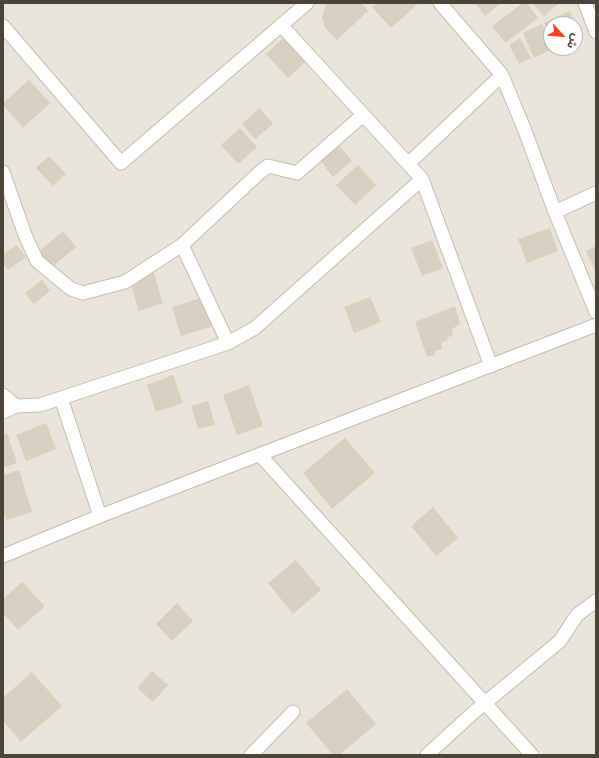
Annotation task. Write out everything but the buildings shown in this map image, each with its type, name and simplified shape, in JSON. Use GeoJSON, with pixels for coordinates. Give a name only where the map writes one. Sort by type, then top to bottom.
{"type":"FeatureCollection","features":[{"type":"Feature","properties":{"kind":"street"},"geometry":{"type":"LineString","coordinates":[[3,26],[121,163],[307,3]]}},
{"type":"Feature","properties":{"kind":"street"},"geometry":{"type":"LineString","coordinates":[[585,3],[596,32]]}},
{"type":"Feature","properties":{"kind":"street"},"geometry":{"type":"LineString","coordinates":[[447,5],[502,75],[526,131],[555,212],[596,312]]}},
{"type":"Feature","properties":{"kind":"street"},"geometry":{"type":"LineString","coordinates":[[281,25],[422,179],[491,366]]}},
{"type":"Feature","properties":{"kind":"street"},"geometry":{"type":"LineString","coordinates":[[408,164],[502,75]]}},
{"type":"Feature","properties":{"kind":"street"},"geometry":{"type":"LineString","coordinates":[[3,172],[25,235],[37,261],[71,289],[83,293],[125,282],[182,245],[268,166],[297,173],[363,115]]}},
{"type":"Feature","properties":{"kind":"street"},"geometry":{"type":"LineString","coordinates":[[3,412],[16,406],[40,405],[228,343],[255,328],[422,179]]}},
{"type":"Feature","properties":{"kind":"street"},"geometry":{"type":"LineString","coordinates":[[555,212],[596,193]]}},
{"type":"Feature","properties":{"kind":"street"},"geometry":{"type":"LineString","coordinates":[[182,245],[228,343]]}},
{"type":"Feature","properties":{"kind":"street"},"geometry":{"type":"LineString","coordinates":[[3,556],[100,516],[596,325]]}},
{"type":"Feature","properties":{"kind":"street"},"geometry":{"type":"LineString","coordinates":[[3,396],[16,406]]}},
{"type":"Feature","properties":{"kind":"street"},"geometry":{"type":"LineString","coordinates":[[61,398],[100,516]]}},
{"type":"Feature","properties":{"kind":"street"},"geometry":{"type":"LineString","coordinates":[[260,455],[532,755]]}},
{"type":"Feature","properties":{"kind":"street"},"geometry":{"type":"LineString","coordinates":[[426,755],[560,641],[577,615],[596,601]]}},
{"type":"Feature","properties":{"kind":"street"},"geometry":{"type":"LineString","coordinates":[[252,755],[293,712]]}},
{"type":"Feature","properties":{"kind":"shaded area"},"geometry":{"type":"Polygon","coordinates":[[[3,3],[596,3],[596,755],[3,755],[3,3]]]}}]}
